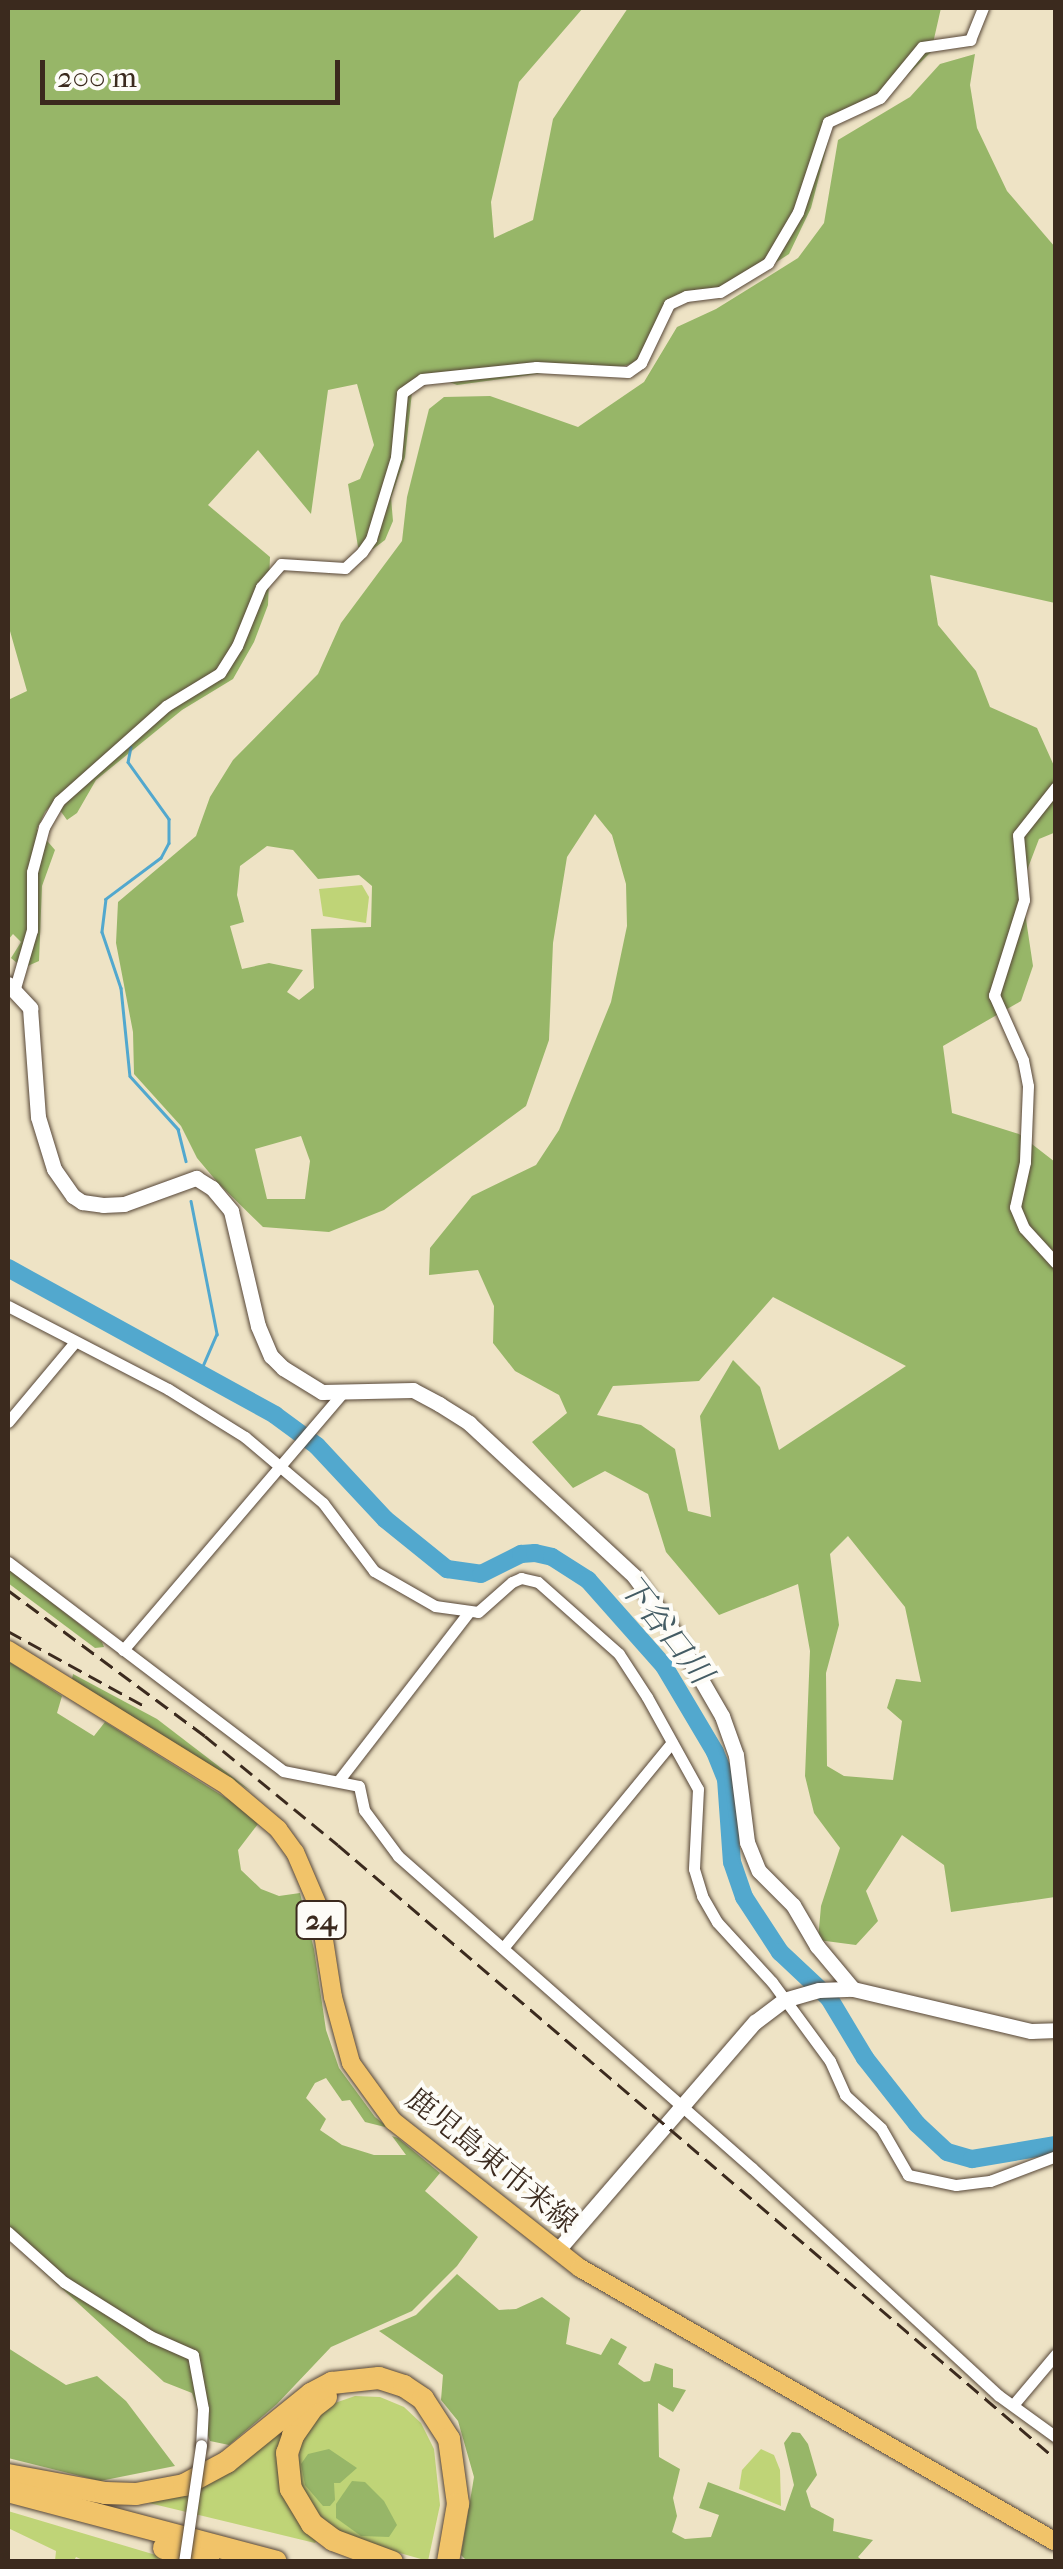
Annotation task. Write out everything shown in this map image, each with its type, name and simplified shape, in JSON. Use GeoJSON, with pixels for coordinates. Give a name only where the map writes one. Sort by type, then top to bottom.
{"type":"FeatureCollection","features":[{"type":"Feature","properties":{"kind":"highway"},"geometry":{"type":"LineString","coordinates":[[8,2475],[105,2493],[136,2494],[184,2485],[227,2462],[311,2394],[332,2382],[379,2378],[404,2386],[423,2399],[449,2439],[458,2504],[443,2561]]}},
{"type":"Feature","properties":{"kind":"highway"},"geometry":{"type":"LineString","coordinates":[[392,2562],[333,2540],[312,2524],[290,2490],[288,2453],[293,2436],[313,2407],[344,2391],[383,2389],[400,2395],[430,2423],[447,2472],[443,2561]]}},
{"type":"Feature","properties":{"kind":"highway"},"geometry":{"type":"LineString","coordinates":[[8,2491],[276,2562]]}},
{"type":"Feature","properties":{"kind":"highway"},"geometry":{"type":"LineString","coordinates":[[8,2500],[208,2562]]}},
{"type":"Feature","properties":{"kind":"main road","name":"鹿児島東市来線"},"geometry":{"type":"LineString","coordinates":[[8,1650],[227,1786],[278,1830],[294,1852],[318,1908],[342,2036],[370,2093],[420,2144],[557,2251],[659,2316],[1056,2542]]}},
{"type":"Feature","properties":{"kind":"street"},"geometry":{"type":"LineString","coordinates":[[853,1989],[817,1946],[793,1905],[759,1871],[748,1842],[736,1755],[722,1716],[666,1621],[634,1576],[469,1423],[438,1404],[414,1390],[322,1392],[271,1356],[258,1326],[231,1212],[212,1188],[196,1178],[124,1204],[103,1205],[82,1202],[63,1184],[46,1150],[33,1088],[33,1018],[12,986],[32,930],[32,872],[44,827],[59,801],[166,706],[220,673],[237,646],[261,587],[281,564],[345,568],[362,552],[371,538],[396,457],[402,393],[422,380],[536,367],[628,372],[640,363],[669,304],[686,296],[720,292],[768,263],[798,212],[828,122],[880,98],[922,47],[970,40],[983,8]]}},
{"type":"Feature","properties":{"kind":"street"},"geometry":{"type":"LineString","coordinates":[[1056,787],[1018,835],[1024,900],[994,995],[1023,1060],[1028,1086],[1025,1162],[1015,1207],[1024,1228],[1056,1263]]}},
{"type":"Feature","properties":{"kind":"street"},"geometry":{"type":"LineString","coordinates":[[8,1306],[168,1389],[286,1462],[323,1503],[374,1572],[435,1606],[468,1613],[484,1609],[521,1578],[538,1582],[618,1654],[698,1790],[701,1807],[694,1869],[702,1896],[726,1934],[830,2060],[845,2096],[881,2128],[908,2175],[968,2184],[990,2181],[1056,2156]]}},
{"type":"Feature","properties":{"kind":"street"},"geometry":{"type":"LineString","coordinates":[[8,1422],[76,1342]]}},
{"type":"Feature","properties":{"kind":"street"},"geometry":{"type":"LineString","coordinates":[[123,1650],[342,1394]]}},
{"type":"Feature","properties":{"kind":"street"},"geometry":{"type":"LineString","coordinates":[[8,1562],[283,1771],[359,1786],[364,1810],[398,1856],[1013,2405],[1056,2437]]}},
{"type":"Feature","properties":{"kind":"street"},"geometry":{"type":"LineString","coordinates":[[339,1780],[468,1613]]}},
{"type":"Feature","properties":{"kind":"street"},"geometry":{"type":"LineString","coordinates":[[503,1948],[672,1742]]}},
{"type":"Feature","properties":{"kind":"street"},"geometry":{"type":"LineString","coordinates":[[557,2251],[755,2022],[784,2000],[819,1990],[853,1989],[1030,2031],[1056,2030]]}},
{"type":"Feature","properties":{"kind":"street"},"geometry":{"type":"LineString","coordinates":[[8,2232],[64,2282],[150,2336],[193,2356],[202,2409],[201,2445],[184,2562]]}},
{"type":"Feature","properties":{"kind":"street"},"geometry":{"type":"LineString","coordinates":[[1013,2405],[1056,2354]]}},
{"type":"Feature","properties":{"kind":"green space"},"geometry":{"type":"Polygon","coordinates":[[[8,8],[583,8],[519,82],[491,202],[494,238],[533,220],[553,119],[628,8],[941,8],[931,52],[879,103],[832,126],[811,208],[789,254],[726,295],[685,299],[667,313],[637,362],[614,369],[566,370],[457,385],[437,377],[412,392],[405,457],[391,498],[393,521],[385,540],[373,549],[358,547],[348,484],[360,479],[374,445],[357,384],[328,390],[311,514],[258,450],[208,505],[270,557],[268,605],[254,642],[233,679],[182,710],[96,780],[77,813],[67,820],[54,802],[45,812],[37,829],[55,850],[42,886],[39,961],[23,968],[11,958],[21,942],[13,934],[8,940],[8,700],[27,691],[8,624],[8,8]]]}},
{"type":"Feature","properties":{"kind":"green space"},"geometry":{"type":"Polygon","coordinates":[[[975,54],[970,85],[977,128],[1007,191],[1055,247],[1055,603],[930,575],[938,625],[976,671],[990,707],[1037,728],[1055,768],[1056,832],[1039,839],[1021,886],[1033,966],[1021,1001],[943,1046],[952,1113],[1019,1134],[1055,1162],[1055,1897],[951,1912],[944,1865],[902,1835],[866,1891],[878,1921],[856,1945],[818,1940],[821,1906],[840,1848],[814,1813],[805,1776],[810,1651],[798,1584],[719,1615],[666,1552],[648,1494],[605,1471],[573,1488],[532,1442],[567,1413],[559,1395],[515,1371],[493,1343],[494,1306],[478,1270],[429,1275],[430,1248],[472,1196],[536,1165],[559,1130],[611,1002],[627,926],[626,884],[612,835],[595,814],[567,857],[553,943],[549,1040],[526,1106],[384,1210],[329,1232],[263,1227],[218,1183],[197,1158],[181,1126],[134,1074],[133,1032],[116,943],[118,902],[196,836],[210,797],[233,760],[318,674],[341,623],[402,541],[407,497],[429,409],[444,397],[490,396],[578,427],[644,382],[677,327],[716,309],[798,258],[824,223],[838,140],[910,97],[940,64],[975,54]],[[267,846],[240,866],[237,895],[244,922],[230,926],[242,969],[269,963],[303,970],[287,992],[299,1000],[314,988],[311,929],[371,927],[372,886],[359,875],[318,879],[293,850],[267,846]],[[301,1136],[255,1149],[267,1199],[305,1199],[310,1161],[301,1136]],[[773,1297],[699,1381],[613,1386],[597,1415],[641,1425],[675,1449],[688,1511],[711,1517],[700,1416],[733,1360],[760,1387],[779,1450],[906,1366],[773,1297]],[[848,1536],[830,1554],[839,1625],[826,1673],[827,1766],[844,1776],[893,1780],[902,1721],[887,1708],[896,1679],[921,1682],[905,1607],[848,1536]]]}},
{"type":"Feature","properties":{"kind":"green space"},"geometry":{"type":"Polygon","coordinates":[[[362,885],[369,897],[366,923],[323,916],[319,889],[362,885]]]}},
{"type":"Feature","properties":{"kind":"green space"},"geometry":{"type":"Polygon","coordinates":[[[8,1568],[104,1647],[95,1648],[8,1583],[8,1568]]]}},
{"type":"Feature","properties":{"kind":"green space"},"geometry":{"type":"Polygon","coordinates":[[[8,1661],[62,1696],[57,1713],[94,1736],[105,1722],[250,1813],[258,1824],[238,1850],[241,1870],[261,1889],[279,1896],[300,1893],[314,1949],[326,2030],[339,2068],[375,2117],[389,2128],[365,2122],[350,2100],[342,2101],[326,2078],[315,2083],[306,2098],[326,2119],[320,2130],[342,2145],[374,2155],[406,2155],[392,2136],[398,2138],[440,2173],[425,2191],[478,2237],[457,2266],[412,2311],[331,2347],[277,2404],[229,2445],[210,2441],[192,2393],[164,2382],[8,2239],[8,1661]]]}},
{"type":"Feature","properties":{"kind":"green space"},"geometry":{"type":"Polygon","coordinates":[[[73,1674],[157,1719],[251,1791],[72,1679],[73,1674]]]}},
{"type":"Feature","properties":{"kind":"green space"},"geometry":{"type":"Polygon","coordinates":[[[457,2274],[499,2310],[516,2309],[542,2297],[570,2318],[566,2344],[601,2355],[611,2338],[627,2347],[618,2364],[644,2382],[650,2381],[655,2363],[673,2369],[673,2387],[686,2390],[673,2412],[658,2403],[659,2457],[680,2469],[673,2498],[677,2516],[672,2532],[685,2539],[711,2537],[719,2515],[699,2508],[708,2482],[785,2511],[794,2485],[784,2443],[792,2432],[800,2433],[808,2444],[817,2475],[806,2491],[811,2507],[834,2519],[833,2531],[873,2540],[858,2557],[863,2561],[467,2561],[461,2555],[474,2477],[458,2421],[441,2400],[443,2375],[379,2331],[416,2315],[457,2274]]]}},
{"type":"Feature","properties":{"kind":"green space"},"geometry":{"type":"Polygon","coordinates":[[[8,2348],[66,2385],[97,2376],[126,2401],[175,2466],[100,2481],[8,2458],[8,2348]]]}},
{"type":"Feature","properties":{"kind":"green space"},"geometry":{"type":"Polygon","coordinates":[[[355,2396],[380,2397],[404,2407],[421,2423],[434,2449],[440,2505],[428,2561],[347,2538],[308,2506],[298,2481],[300,2439],[312,2420],[332,2404],[355,2396]]]}},
{"type":"Feature","properties":{"kind":"green space"},"geometry":{"type":"Polygon","coordinates":[[[308,2401],[282,2456],[319,2537],[315,2543],[149,2503],[308,2401]]]}},
{"type":"Feature","properties":{"kind":"green space"},"geometry":{"type":"Polygon","coordinates":[[[329,2449],[357,2468],[340,2483],[334,2483],[335,2500],[330,2506],[323,2506],[305,2485],[301,2464],[308,2454],[329,2449]]]}},
{"type":"Feature","properties":{"kind":"green space"},"geometry":{"type":"Polygon","coordinates":[[[761,2449],[774,2455],[780,2470],[781,2506],[739,2489],[742,2470],[761,2449]]]}},
{"type":"Feature","properties":{"kind":"green space"},"geometry":{"type":"Polygon","coordinates":[[[352,2481],[365,2482],[384,2501],[397,2525],[389,2537],[361,2536],[336,2518],[336,2504],[352,2481]]]}},
{"type":"Feature","properties":{"kind":"green space"},"geometry":{"type":"Polygon","coordinates":[[[8,2511],[176,2561],[87,2562],[76,2557],[74,2561],[55,2561],[56,2551],[8,2528],[8,2511]]]}},
{"type":"Feature","properties":{"kind":"waterway"},"geometry":{"type":"LineString","coordinates":[[131,747],[128,762],[169,819],[169,843],[161,858],[106,899],[102,932],[121,988],[130,1076],[178,1129],[186,1161]]}},
{"type":"Feature","properties":{"kind":"waterway"},"geometry":{"type":"LineString","coordinates":[[191,1201],[217,1334],[201,1371]]}},
{"type":"Feature","properties":{"kind":"waterway","name":"下谷口川"},"geometry":{"type":"LineString","coordinates":[[8,1268],[275,1415],[317,1446],[385,1519],[447,1569],[481,1574],[521,1554],[535,1553],[552,1557],[588,1580],[664,1666],[715,1752],[726,1779],[732,1862],[744,1897],[780,1952],[829,1998],[865,2058],[917,2124],[947,2152],[972,2159],[1056,2145]]}},
{"type":"Feature","properties":{"kind":"railway"},"geometry":{"type":"LineString","coordinates":[[8,1590],[205,1736],[338,1845],[1056,2459]]}},
{"type":"Feature","properties":{"kind":"railway"},"geometry":{"type":"LineString","coordinates":[[8,1631],[148,1708]]}}]}
